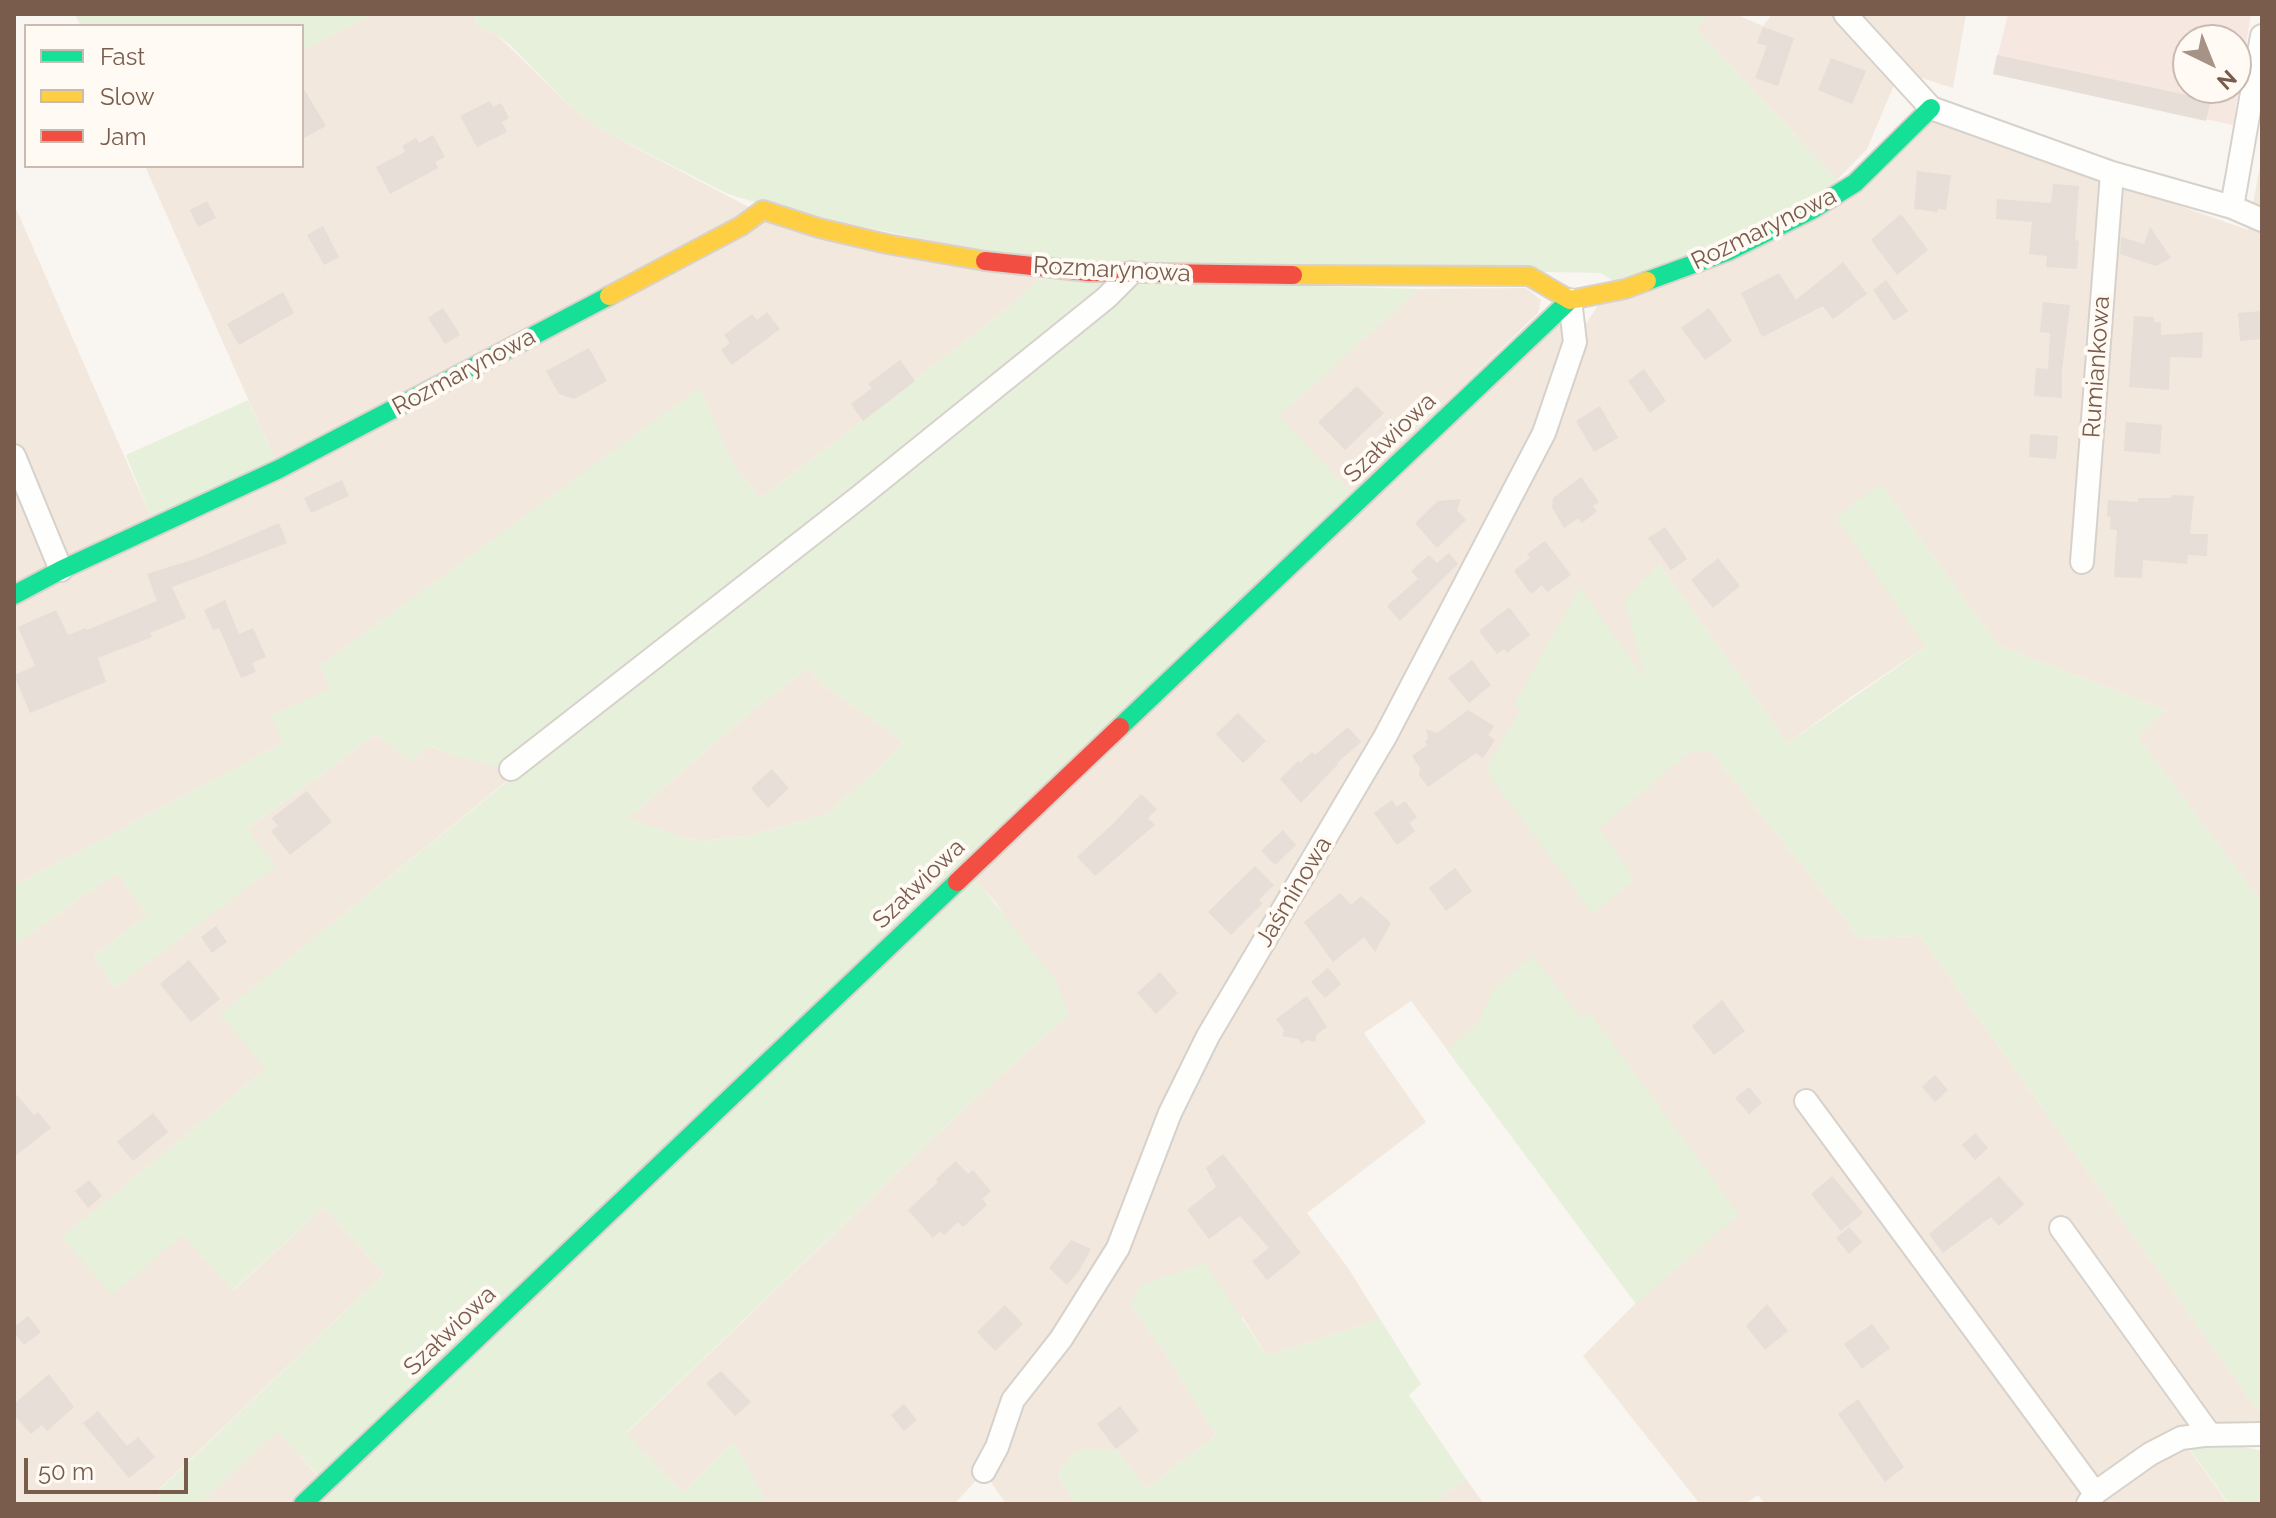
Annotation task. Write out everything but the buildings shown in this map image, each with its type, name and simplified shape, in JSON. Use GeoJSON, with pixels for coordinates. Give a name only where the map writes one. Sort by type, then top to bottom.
{"type":"FeatureCollection","features":[{"type":"Feature","properties":{"kind":"street"},"geometry":{"type":"LineString","coordinates":[[1845,14],[1931,108],[2112,173],[2232,207],[2262,220]]}},
{"type":"Feature","properties":{"kind":"street"},"geometry":{"type":"LineString","coordinates":[[2232,207],[2262,36]]}},
{"type":"Feature","properties":{"kind":"street","name":"Rozmarynowa"},"geometry":{"type":"LineString","coordinates":[[14,595],[344,436],[741,226],[763,210],[819,228],[887,244],[989,262],[1131,273],[1529,276],[1570,300],[1625,289],[1714,257],[1810,211],[1855,183],[1931,108]]}},
{"type":"Feature","properties":{"kind":"street","name":"Rumiankowa"},"geometry":{"type":"LineString","coordinates":[[2082,562],[2112,173]]}},
{"type":"Feature","properties":{"kind":"street"},"geometry":{"type":"LineString","coordinates":[[511,769],[858,498],[1106,298],[1131,273]]}},
{"type":"Feature","properties":{"kind":"street","name":"Jaśminowa"},"geometry":{"type":"LineString","coordinates":[[984,1471],[997,1447],[1013,1400],[1061,1339],[1118,1248],[1170,1113],[1208,1036],[1385,737],[1544,433],[1575,342],[1570,300]]}},
{"type":"Feature","properties":{"kind":"street","name":"Szałwiowa"},"geometry":{"type":"LineString","coordinates":[[303,1504],[1570,300]]}},
{"type":"Feature","properties":{"kind":"street"},"geometry":{"type":"LineString","coordinates":[[14,456],[61,570]]}},
{"type":"Feature","properties":{"kind":"street"},"geometry":{"type":"LineString","coordinates":[[1806,1101],[2091,1499],[2150,1454],[2181,1438],[2262,1434]]}},
{"type":"Feature","properties":{"kind":"street"},"geometry":{"type":"LineString","coordinates":[[2061,1228],[2210,1435]]}},
{"type":"Feature","properties":{"kind":"shaded area"},"geometry":{"type":"Polygon","coordinates":[[[75,14],[474,14],[477,26],[497,35],[569,105],[598,128],[768,217],[1040,279],[1007,309],[761,498],[735,468],[699,389],[320,666],[330,689],[283,743],[14,886],[14,204],[150,515],[279,469],[146,168],[304,168],[304,24],[80,24],[75,14]]]}},
{"type":"Feature","properties":{"kind":"shaded area"},"geometry":{"type":"Polygon","coordinates":[[[1707,14],[1735,14],[1763,26],[1772,14],[1836,14],[1896,80],[1867,149],[1837,180],[1696,29],[1707,14]]]}},
{"type":"Feature","properties":{"kind":"shaded area"},"geometry":{"type":"Polygon","coordinates":[[[1860,14],[1966,14],[1953,88],[1916,76],[1860,14]]]}},
{"type":"Feature","properties":{"kind":"shaded area"},"geometry":{"type":"Polygon","coordinates":[[[2008,14],[2251,14],[2249,24],[2172,24],[2172,104],[2236,104],[2233,125],[1993,74],[2008,14]]]}},
{"type":"Feature","properties":{"kind":"shaded area"},"geometry":{"type":"Polygon","coordinates":[[[1931,108],[2002,143],[2248,230],[2262,156],[2262,903],[2137,736],[2166,710],[1999,646],[1880,484],[1888,589],[1927,646],[1788,743],[1659,564],[1712,753],[1860,938],[1920,936],[2262,1416],[2262,1434],[2181,1438],[2228,1504],[1765,1504],[1758,1495],[1745,1504],[1700,1504],[1583,1356],[1636,1303],[1411,1001],[1364,1033],[1426,1122],[1307,1213],[1348,1268],[1380,1319],[1267,1356],[1243,1318],[1131,1306],[1164,1351],[1216,1435],[1146,1489],[1116,1449],[1077,1449],[1058,1474],[1075,1504],[1006,1504],[984,1472],[954,1504],[767,1504],[734,1442],[683,1493],[626,1434],[974,1099],[1069,1015],[996,903],[968,871],[1570,300],[1575,341],[1606,293],[1810,211],[1931,108]]]}},
{"type":"Feature","properties":{"kind":"shaded area"},"geometry":{"type":"Polygon","coordinates":[[[1526,288],[1541,300],[1538,313],[1352,493],[1278,416],[1419,289],[1526,288]]]}},
{"type":"Feature","properties":{"kind":"shaded area"},"geometry":{"type":"Polygon","coordinates":[[[808,668],[826,687],[904,742],[825,815],[744,837],[703,841],[627,819],[752,711],[808,668]]]}},
{"type":"Feature","properties":{"kind":"shaded area"},"geometry":{"type":"Polygon","coordinates":[[[376,734],[411,762],[430,745],[440,751],[518,772],[221,1014],[267,1068],[63,1237],[183,1235],[234,1290],[324,1207],[384,1274],[157,1491],[162,1504],[14,1504],[14,945],[116,873],[147,915],[94,956],[115,988],[275,865],[246,830],[376,734]]]}},
{"type":"Feature","properties":{"kind":"shaded area"},"geometry":{"type":"Polygon","coordinates":[[[277,1430],[318,1476],[303,1504],[200,1504],[277,1430]]]}},
{"type":"Feature","properties":{"kind":"shaded area"},"geometry":{"type":"Polygon","coordinates":[[[1466,1479],[1484,1504],[1431,1504],[1466,1479]]]}},
{"type":"Feature","properties":{"kind":"green space"},"geometry":{"type":"Polygon","coordinates":[[[373,14],[304,50],[304,24],[80,24],[76,16],[373,14]]]}},
{"type":"Feature","properties":{"kind":"green space"},"geometry":{"type":"Polygon","coordinates":[[[474,14],[1707,14],[1697,30],[1836,179],[1855,183],[1625,289],[1601,273],[1118,264],[1006,256],[778,209],[728,194],[598,128],[569,105],[509,44],[477,26],[474,14]]]}},
{"type":"Feature","properties":{"kind":"green space"},"geometry":{"type":"Polygon","coordinates":[[[1040,279],[1419,289],[1279,416],[1352,493],[968,870],[1056,980],[1069,1015],[974,1099],[626,1433],[683,1493],[734,1442],[767,1504],[303,1504],[318,1475],[277,1431],[200,1504],[162,1504],[157,1492],[384,1274],[324,1207],[233,1290],[183,1235],[112,1295],[62,1237],[266,1069],[220,1014],[518,773],[440,751],[431,745],[411,762],[376,734],[247,829],[276,866],[115,988],[94,956],[147,915],[116,873],[14,945],[14,886],[283,743],[271,715],[330,689],[320,666],[699,388],[735,468],[761,498],[1007,309],[1040,279]],[[808,668],[752,711],[628,818],[681,837],[703,841],[744,837],[825,815],[904,742],[826,687],[808,668]]]}},
{"type":"Feature","properties":{"kind":"green space"},"geometry":{"type":"Polygon","coordinates":[[[248,400],[279,469],[150,515],[126,455],[248,400]]]}},
{"type":"Feature","properties":{"kind":"green space"},"geometry":{"type":"Polygon","coordinates":[[[1880,484],[1999,646],[2166,710],[2137,736],[2262,903],[2262,1416],[1920,936],[1860,938],[1712,753],[1692,750],[1600,828],[1635,880],[1593,914],[1485,770],[1520,710],[1515,703],[1580,587],[1645,680],[1625,600],[1659,564],[1788,743],[1926,647],[1836,517],[1880,484]]]}},
{"type":"Feature","properties":{"kind":"green space"},"geometry":{"type":"Polygon","coordinates":[[[1533,956],[1581,1018],[1590,1013],[1739,1214],[1636,1304],[1447,1050],[1478,1023],[1493,989],[1533,956]]]}},
{"type":"Feature","properties":{"kind":"green space"},"geometry":{"type":"Polygon","coordinates":[[[1205,1263],[1267,1356],[1380,1319],[1421,1384],[1409,1395],[1466,1479],[1431,1504],[1075,1504],[1058,1474],[1077,1449],[1116,1449],[1146,1489],[1216,1435],[1164,1351],[1131,1306],[1140,1285],[1205,1263]]]}},
{"type":"Feature","properties":{"kind":"green space"},"geometry":{"type":"Polygon","coordinates":[[[2244,1447],[2262,1451],[2262,1504],[2229,1504],[2189,1448],[2244,1447]]]}},
{"type":"Feature","properties":{"kind":"traffic: fast"},"geometry":{"type":"LineString","coordinates":[[1647,281],[1729,251],[1810,211],[1855,183],[1931,108]]}},
{"type":"Feature","properties":{"kind":"traffic: fast"},"geometry":{"type":"LineString","coordinates":[[14,595],[279,469],[609,296]]}},
{"type":"Feature","properties":{"kind":"traffic: fast"},"geometry":{"type":"LineString","coordinates":[[1120,727],[1570,300]]}},
{"type":"Feature","properties":{"kind":"traffic: fast"},"geometry":{"type":"LineString","coordinates":[[303,1504],[957,882]]}},
{"type":"Feature","properties":{"kind":"traffic: slow"},"geometry":{"type":"LineString","coordinates":[[609,296],[741,226],[763,210],[819,228],[887,244],[985,261]]}},
{"type":"Feature","properties":{"kind":"traffic: slow"},"geometry":{"type":"LineString","coordinates":[[1293,275],[1529,276],[1570,300],[1625,289],[1647,281]]}},
{"type":"Feature","properties":{"kind":"traffic: jam"},"geometry":{"type":"LineString","coordinates":[[985,261],[1089,272],[1293,275]]}},
{"type":"Feature","properties":{"kind":"traffic: jam"},"geometry":{"type":"LineString","coordinates":[[957,882],[1120,727]]}}]}
